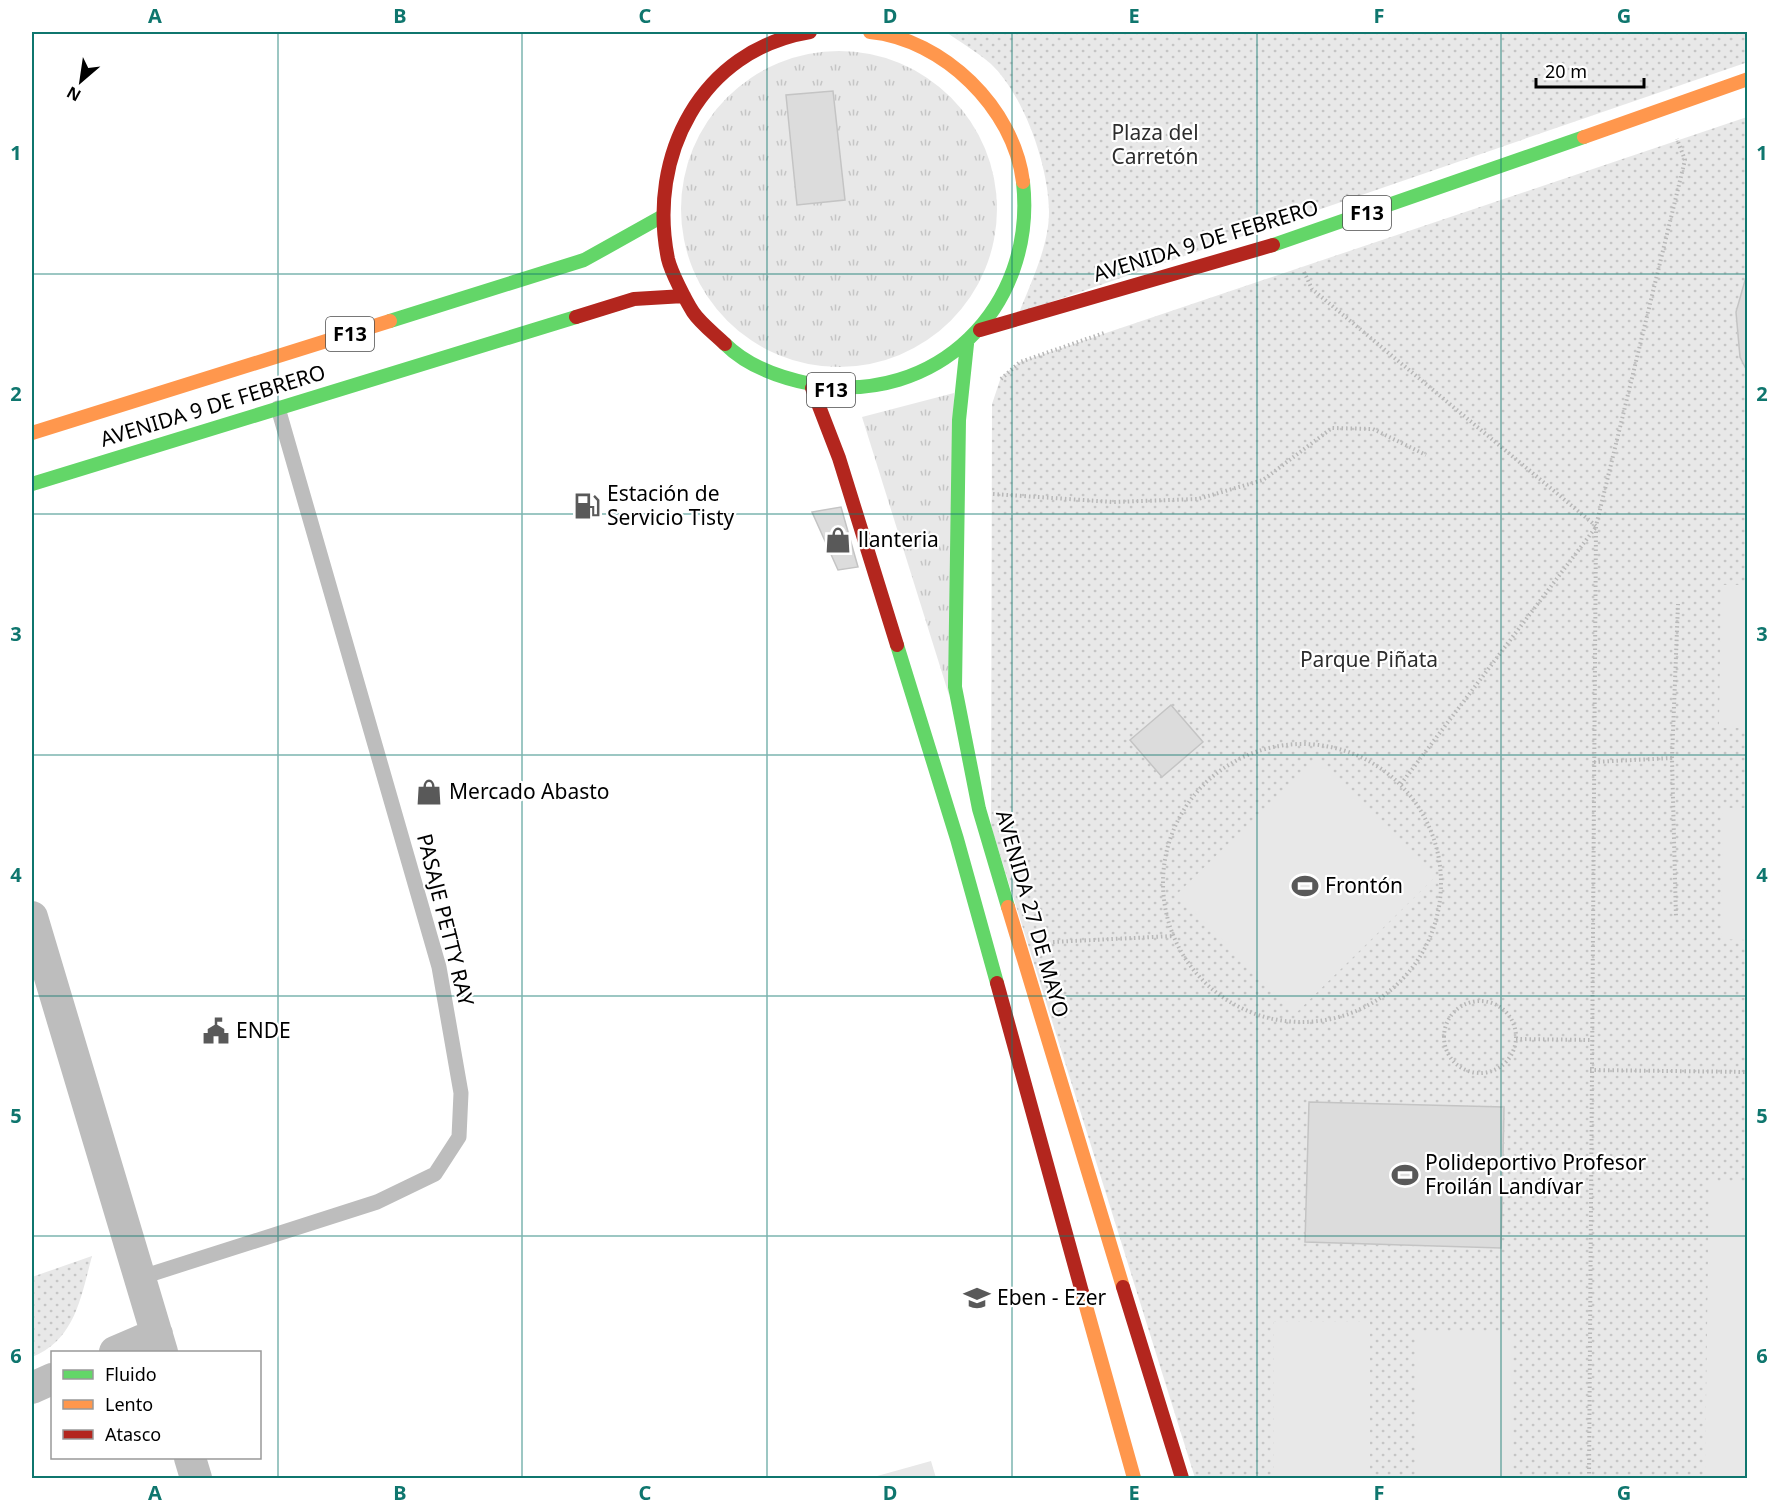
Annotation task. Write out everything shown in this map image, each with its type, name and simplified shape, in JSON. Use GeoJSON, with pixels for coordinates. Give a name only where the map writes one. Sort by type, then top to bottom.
{"type":"FeatureCollection","features":[{"type":"Feature","properties":{"kind":"main road","name":"F13"},"geometry":{"type":"LineString","coordinates":[[810,32],[801,32],[754,51],[714,81],[684,120],[666,167],[661,217],[668,258],[684,296],[708,329],[738,356],[773,377],[812,388],[845,391],[879,388],[910,379],[940,364],[967,344],[981,330],[1008,287],[1024,239],[1024,188],[1011,139],[984,95],[947,61],[902,38],[870,32]]}},
{"type":"Feature","properties":{"kind":"main road","name":"AVENIDA 9 DE FEBRERO"},"geometry":{"type":"LineString","coordinates":[[981,330],[1291,240],[1748,78]]}},
{"type":"Feature","properties":{"kind":"main road","name":"AVENIDA 9 DE FEBRERO"},"geometry":{"type":"LineString","coordinates":[[32,433],[584,260],[661,217]]}},
{"type":"Feature","properties":{"kind":"main road","name":"AVENIDA 9 DE FEBRERO"},"geometry":{"type":"LineString","coordinates":[[32,484],[634,299],[684,296]]}},
{"type":"Feature","properties":{"kind":"main road","name":"AVENIDA 27 DE MAYO"},"geometry":{"type":"LineString","coordinates":[[967,344],[959,420],[955,687],[979,809],[1018,946],[1182,1479]]}},
{"type":"Feature","properties":{"kind":"main road"},"geometry":{"type":"LineString","coordinates":[[812,388],[839,458],[957,840],[1134,1479]]}},
{"type":"Feature","properties":{"kind":"street"},"geometry":{"type":"LineString","coordinates":[[32,917],[43,1001],[160,1343],[124,1351]]}},
{"type":"Feature","properties":{"kind":"street"},"geometry":{"type":"LineString","coordinates":[[32,1388],[51,1379]]}},
{"type":"Feature","properties":{"kind":"street"},"geometry":{"type":"LineString","coordinates":[[190,1459],[195,1479]]}},
{"type":"Feature","properties":{"kind":"lane","name":"PASAJE PETTY RAY"},"geometry":{"type":"LineString","coordinates":[[139,1278],[377,1202],[435,1174],[459,1137],[461,1093],[439,967],[278,408]]}},
{"type":"Feature","properties":{"kind":"path"},"geometry":{"type":"LineString","coordinates":[[1589,1479],[1590,1070],[1596,526],[1685,160],[1666,108]]}},
{"type":"Feature","properties":{"kind":"path"},"geometry":{"type":"LineString","coordinates":[[1666,144],[1688,137]]}},
{"type":"Feature","properties":{"kind":"path"},"geometry":{"type":"LineString","coordinates":[[1291,240],[1312,289],[1596,526]]}},
{"type":"Feature","properties":{"kind":"path"},"geometry":{"type":"LineString","coordinates":[[998,386],[1001,377],[1020,362],[1110,332]]}},
{"type":"Feature","properties":{"kind":"path"},"geometry":{"type":"LineString","coordinates":[[992,494],[1113,502],[1198,499],[1263,480],[1332,428],[1373,429],[1426,455]]}},
{"type":"Feature","properties":{"kind":"path"},"geometry":{"type":"LineString","coordinates":[[992,483],[992,506]]}},
{"type":"Feature","properties":{"kind":"path"},"geometry":{"type":"LineString","coordinates":[[1401,784],[1596,526]]}},
{"type":"Feature","properties":{"kind":"path"},"geometry":{"type":"LineString","coordinates":[[1676,918],[1672,758],[1678,604]]}},
{"type":"Feature","properties":{"kind":"path"},"geometry":{"type":"LineString","coordinates":[[1315,743],[1362,756],[1401,784],[1426,819],[1440,859],[1441,903],[1429,943],[1405,979],[1371,1005],[1330,1020],[1282,1021],[1237,1006],[1199,977],[1173,936],[1162,890],[1167,842],[1189,799],[1223,766],[1268,747],[1315,743]]}},
{"type":"Feature","properties":{"kind":"path"},"geometry":{"type":"LineString","coordinates":[[1594,762],[1672,758]]}},
{"type":"Feature","properties":{"kind":"path"},"geometry":{"type":"LineString","coordinates":[[1018,946],[1173,936]]}},
{"type":"Feature","properties":{"kind":"path"},"geometry":{"type":"LineString","coordinates":[[1489,1002],[1509,1016],[1515,1026],[1516,1039],[1514,1050],[1498,1068],[1487,1073],[1475,1073],[1454,1062],[1447,1053],[1444,1030],[1449,1019],[1466,1004],[1489,1002]]}},
{"type":"Feature","properties":{"kind":"path"},"geometry":{"type":"LineString","coordinates":[[1516,1039],[1592,1040]]}},
{"type":"Feature","properties":{"kind":"path"},"geometry":{"type":"LineString","coordinates":[[1590,1070],[1748,1072]]}},
{"type":"Feature","properties":{"kind":"green space","name":"Plaza del Carretón"},"geometry":{"type":"Polygon","coordinates":[[[946,32],[1747,32],[1748,62],[1019,313],[1046,238],[1049,212],[1045,174],[1024,113],[1003,77],[986,60],[946,32]]]}},
{"type":"Feature","properties":{"kind":"green space"},"geometry":{"type":"Polygon","coordinates":[[[839,51],[870,54],[899,63],[927,78],[951,97],[970,121],[985,149],[994,178],[997,209],[994,240],[985,269],[970,297],[951,321],[927,340],[899,355],[870,364],[839,367],[808,364],[779,355],[751,340],[727,321],[708,297],[693,269],[684,240],[681,209],[684,178],[693,149],[708,121],[727,97],[751,78],[779,63],[808,54],[839,51]]]}},
{"type":"Feature","properties":{"kind":"green space","name":"Parque Piñata"},"geometry":{"type":"Polygon","coordinates":[[[1747,117],[1747,1478],[1195,1478],[991,826],[992,404],[1001,377],[1020,362],[1747,117]]]}},
{"type":"Feature","properties":{"kind":"green space"},"geometry":{"type":"Polygon","coordinates":[[[954,393],[949,695],[862,417],[954,393]]]}},
{"type":"Feature","properties":{"kind":"green space"},"geometry":{"type":"Polygon","coordinates":[[[1721,585],[1747,585],[1747,728],[1719,728],[1721,585]]]}},
{"type":"Feature","properties":{"kind":"green space","name":"Frontón"},"geometry":{"type":"Polygon","coordinates":[[[1315,759],[1434,878],[1295,1014],[1177,894],[1315,759]]]}},
{"type":"Feature","properties":{"kind":"green space"},"geometry":{"type":"Polygon","coordinates":[[[1723,808],[1747,808],[1747,940],[1721,939],[1723,808]]]}},
{"type":"Feature","properties":{"kind":"green space"},"geometry":{"type":"Polygon","coordinates":[[[1709,1183],[1747,1183],[1747,1478],[1705,1478],[1709,1183]]]}},
{"type":"Feature","properties":{"kind":"green space"},"geometry":{"type":"Polygon","coordinates":[[[92,1256],[80,1301],[67,1328],[58,1340],[32,1357],[32,1277],[92,1256]]]}},
{"type":"Feature","properties":{"kind":"green space"},"geometry":{"type":"Polygon","coordinates":[[[1274,1322],[1370,1322],[1370,1478],[1274,1478],[1274,1322]]]}},
{"type":"Feature","properties":{"kind":"green space"},"geometry":{"type":"Polygon","coordinates":[[[1417,1331],[1512,1331],[1512,1478],[1417,1478],[1417,1331]]]}},
{"type":"Feature","properties":{"kind":"green space"},"geometry":{"type":"Polygon","coordinates":[[[931,1461],[936,1478],[870,1478],[931,1461]]]}},
{"type":"Feature","properties":{"kind":"building"},"geometry":{"type":"Polygon","coordinates":[[[833,91],[845,200],[797,205],[786,95],[833,91]]]}},
{"type":"Feature","properties":{"kind":"building"},"geometry":{"type":"Polygon","coordinates":[[[1748,270],[1748,373],[1740,357],[1736,312],[1748,270]]]}},
{"type":"Feature","properties":{"kind":"building","name":"llanteria"},"geometry":{"type":"Polygon","coordinates":[[[841,507],[858,567],[838,570],[812,512],[841,507]]]}},
{"type":"Feature","properties":{"kind":"building"},"geometry":{"type":"Polygon","coordinates":[[[1171,705],[1203,742],[1162,777],[1130,740],[1171,705]]]}},
{"type":"Feature","properties":{"kind":"building","name":"Polideportivo Profesor Froilán Landívar"},"geometry":{"type":"Polygon","coordinates":[[[1309,1102],[1504,1107],[1501,1248],[1305,1242],[1309,1102]]]}},
{"type":"Feature","properties":{"kind":"traffic: fast"},"geometry":{"type":"LineString","coordinates":[[1273,245],[1584,137]]}},
{"type":"Feature","properties":{"kind":"traffic: fast"},"geometry":{"type":"LineString","coordinates":[[725,344],[754,365],[811,384],[857,387],[899,380],[937,363],[969,338],[995,307],[1013,270],[1023,228],[1023,182]]}},
{"type":"Feature","properties":{"kind":"traffic: fast"},"geometry":{"type":"LineString","coordinates":[[390,321],[584,260],[661,217]]}},
{"type":"Feature","properties":{"kind":"traffic: fast"},"geometry":{"type":"LineString","coordinates":[[32,484],[576,317]]}},
{"type":"Feature","properties":{"kind":"traffic: fast"},"geometry":{"type":"LineString","coordinates":[[967,344],[959,420],[955,687],[979,809],[1008,907]]}},
{"type":"Feature","properties":{"kind":"traffic: fast"},"geometry":{"type":"LineString","coordinates":[[897,645],[957,839],[997,983]]}},
{"type":"Feature","properties":{"kind":"traffic: slow"},"geometry":{"type":"LineString","coordinates":[[870,32],[897,37],[923,48],[948,63],[970,82],[990,104],[1006,128],[1017,155],[1023,182]]}},
{"type":"Feature","properties":{"kind":"traffic: slow"},"geometry":{"type":"LineString","coordinates":[[1584,137],[1748,79]]}},
{"type":"Feature","properties":{"kind":"traffic: slow"},"geometry":{"type":"LineString","coordinates":[[32,433],[390,321]]}},
{"type":"Feature","properties":{"kind":"traffic: slow"},"geometry":{"type":"LineString","coordinates":[[1008,907],[1123,1287]]}},
{"type":"Feature","properties":{"kind":"traffic: slow"},"geometry":{"type":"LineString","coordinates":[[1082,1292],[1134,1478]]}},
{"type":"Feature","properties":{"kind":"traffic: jam"},"geometry":{"type":"LineString","coordinates":[[725,344],[693,312],[675,279],[668,259],[664,220],[666,183],[675,147],[690,114],[712,85],[739,61],[772,43],[810,32]]}},
{"type":"Feature","properties":{"kind":"traffic: jam"},"geometry":{"type":"LineString","coordinates":[[980,330],[1273,245]]}},
{"type":"Feature","properties":{"kind":"traffic: jam"},"geometry":{"type":"LineString","coordinates":[[576,317],[634,299],[684,296]]}},
{"type":"Feature","properties":{"kind":"traffic: jam"},"geometry":{"type":"LineString","coordinates":[[812,388],[839,458],[897,645]]}},
{"type":"Feature","properties":{"kind":"traffic: jam"},"geometry":{"type":"LineString","coordinates":[[997,983],[1082,1292]]}},
{"type":"Feature","properties":{"kind":"traffic: jam"},"geometry":{"type":"LineString","coordinates":[[1123,1287],[1182,1478]]}},
{"type":"Feature","properties":{"kind":"place","name":"Estación de Servicio Tisty"},"geometry":{"type":"Point","coordinates":[587,506]}},
{"type":"Feature","properties":{"kind":"place","name":"llanteria"},"geometry":{"type":"Point","coordinates":[838,540]}},
{"type":"Feature","properties":{"kind":"place","name":"Mercado Abasto"},"geometry":{"type":"Point","coordinates":[429,792]}},
{"type":"Feature","properties":{"kind":"place","name":"Frontón"},"geometry":{"type":"Point","coordinates":[1305,886]}},
{"type":"Feature","properties":{"kind":"place","name":"ENDE"},"geometry":{"type":"Point","coordinates":[216,1031]}},
{"type":"Feature","properties":{"kind":"place","name":"Polideportivo Profesor Froilán Landívar"},"geometry":{"type":"Point","coordinates":[1405,1175]}},
{"type":"Feature","properties":{"kind":"place","name":"Eben - Ezer"},"geometry":{"type":"Point","coordinates":[977,1298]}}]}
